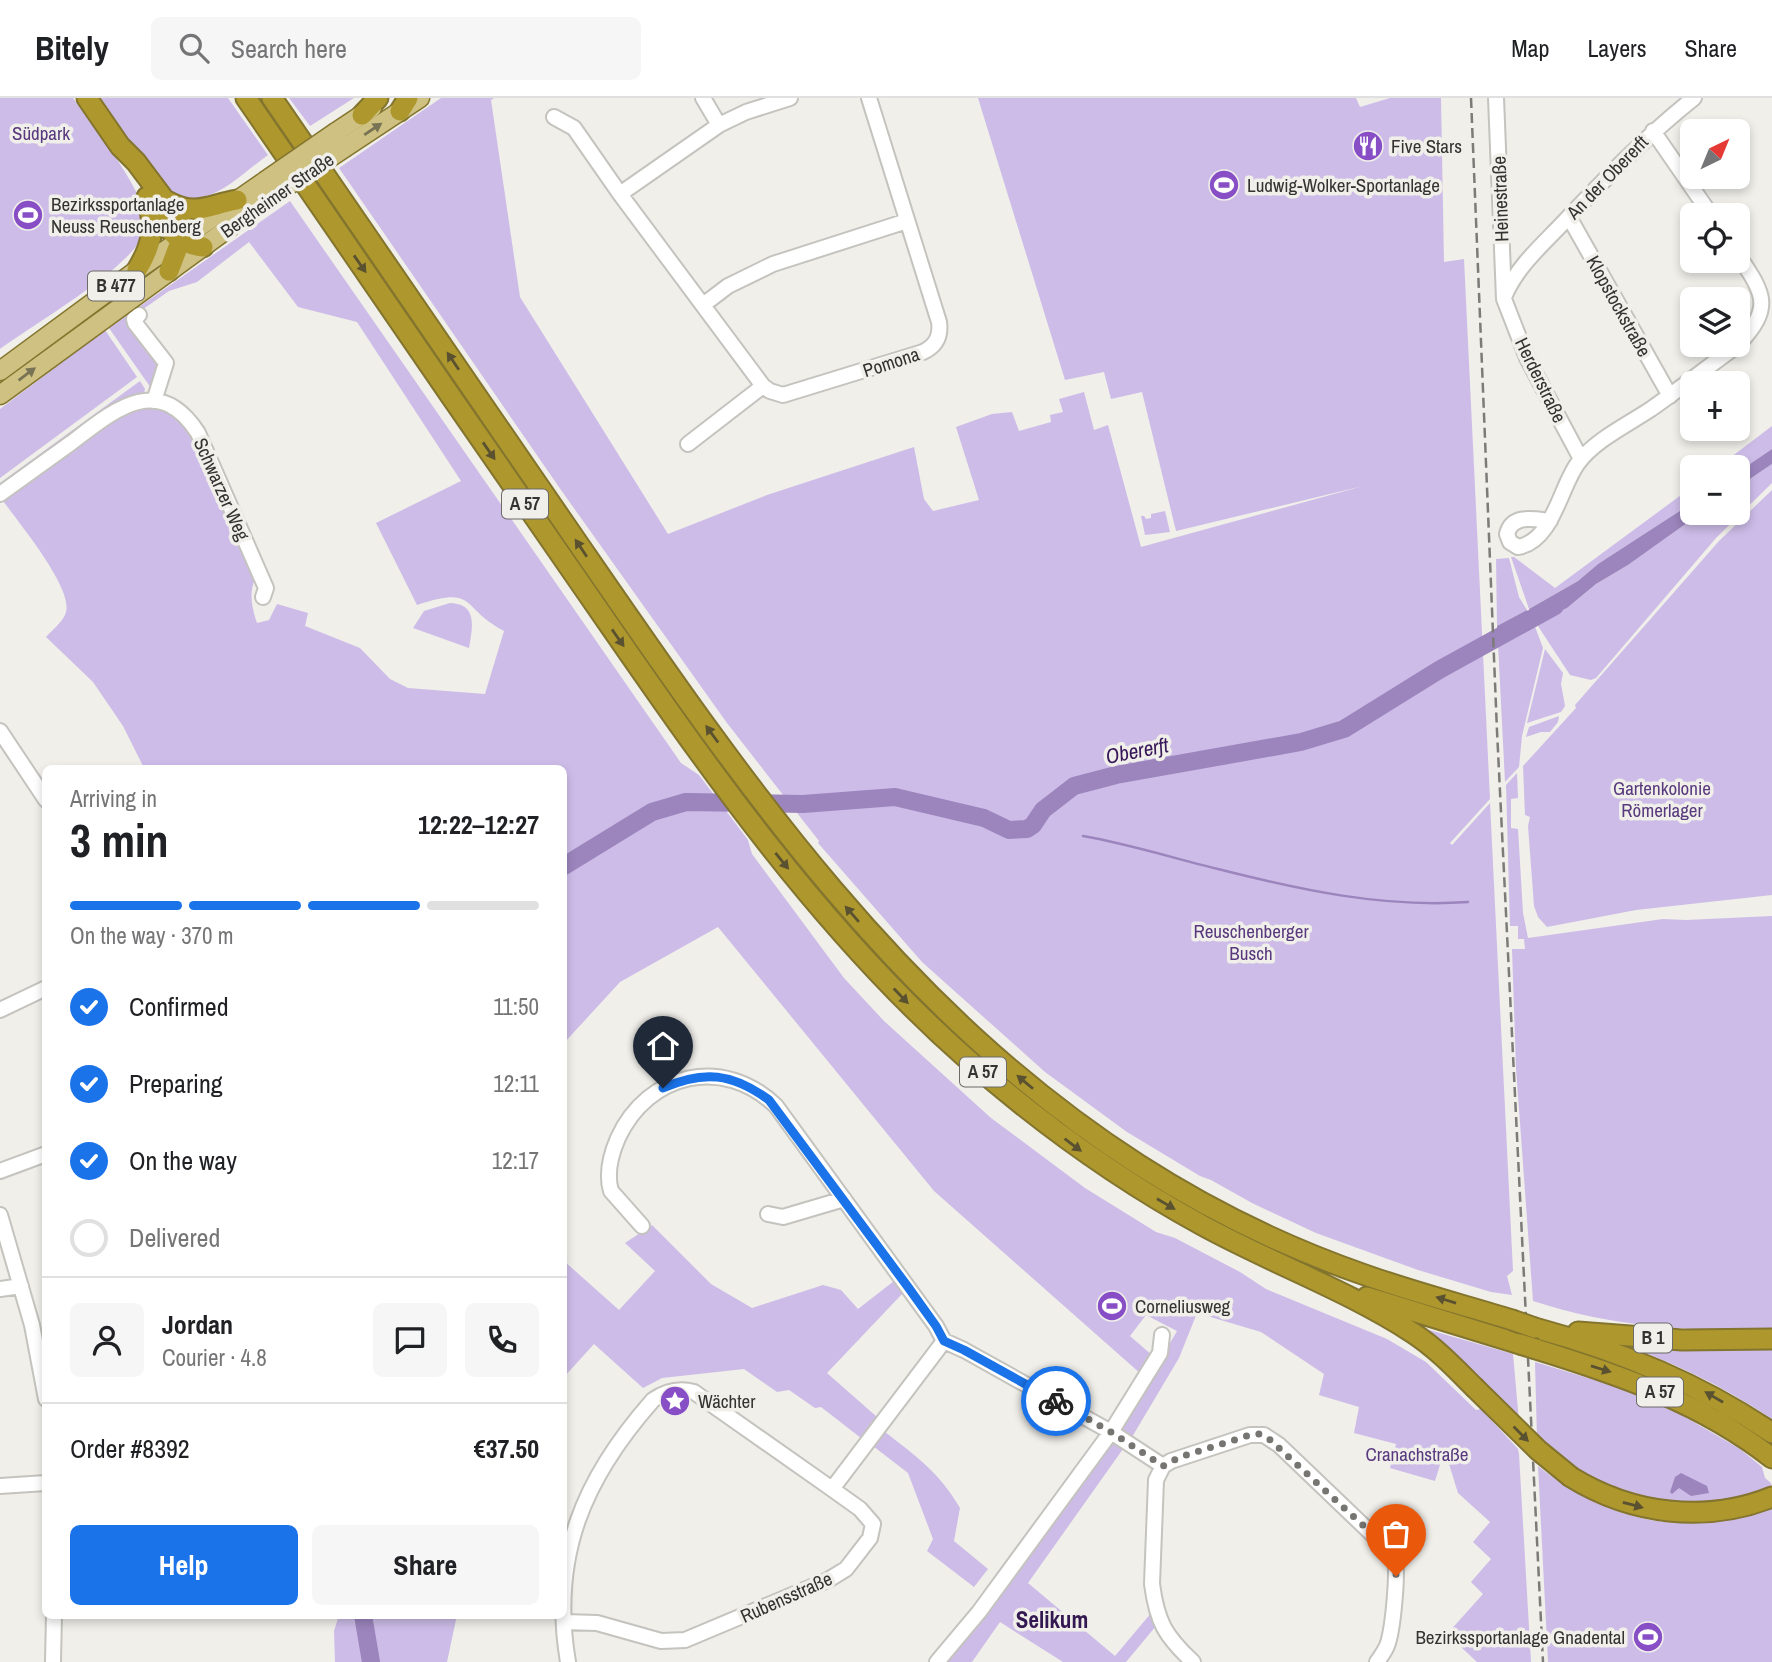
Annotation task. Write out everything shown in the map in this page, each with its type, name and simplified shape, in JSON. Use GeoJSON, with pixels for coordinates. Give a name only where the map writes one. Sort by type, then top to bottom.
{"type":"FeatureCollection","features":[{"type":"Feature","properties":{"kind":"highway"},"geometry":{"type":"LineString","coordinates":[[86,98],[120,146],[129,169],[156,199],[169,230],[181,241],[203,247]]}},
{"type":"Feature","properties":{"kind":"highway","name":"A 57"},"geometry":{"type":"LineString","coordinates":[[246,98],[552,543],[732,797],[854,947],[905,1002],[965,1056],[1034,1115],[1079,1149],[1127,1182],[1205,1227],[1289,1267],[1409,1311],[1619,1375],[1660,1392],[1734,1431],[1772,1458]]}},
{"type":"Feature","properties":{"kind":"highway","name":"A 57"},"geometry":{"type":"LineString","coordinates":[[272,98],[661,664],[752,790],[858,921],[915,982],[975,1040],[1087,1130],[1140,1166],[1232,1218],[1364,1275],[1582,1341],[1665,1372],[1713,1396],[1772,1433]]}},
{"type":"Feature","properties":{"kind":"highway"},"geometry":{"type":"LineString","coordinates":[[362,115],[378,98]]}},
{"type":"Feature","properties":{"kind":"highway"},"geometry":{"type":"LineString","coordinates":[[156,199],[197,211],[237,200]]}},
{"type":"Feature","properties":{"kind":"highway"},"geometry":{"type":"LineString","coordinates":[[138,270],[153,236],[156,199]]}},
{"type":"Feature","properties":{"kind":"highway"},"geometry":{"type":"LineString","coordinates":[[169,271],[181,241]]}},
{"type":"Feature","properties":{"kind":"highway"},"geometry":{"type":"LineString","coordinates":[[1289,1267],[1414,1334],[1444,1357],[1538,1450],[1571,1477],[1615,1500],[1672,1512],[1735,1508],[1772,1497]]}},
{"type":"Feature","properties":{"kind":"highway","name":"B 1"},"geometry":{"type":"LineString","coordinates":[[1535,1328],[1682,1340],[1772,1339]]}},
{"type":"Feature","properties":{"kind":"main road","name":"Bergheimer Straße"},"geometry":{"type":"LineString","coordinates":[[341,139],[362,115],[398,102],[420,98]]}},
{"type":"Feature","properties":{"kind":"main road","name":"Bergheimer Straße"},"geometry":{"type":"LineString","coordinates":[[0,395],[203,247],[270,188],[398,102]]}},
{"type":"Feature","properties":{"kind":"main road","name":"Bergheimer Straße"},"geometry":{"type":"LineString","coordinates":[[0,371],[237,200],[270,188]]}},
{"type":"Feature","properties":{"kind":"street"},"geometry":{"type":"LineString","coordinates":[[703,98],[719,125]]}},
{"type":"Feature","properties":{"kind":"street"},"geometry":{"type":"LineString","coordinates":[[620,194],[719,125],[746,112],[790,98]]}},
{"type":"Feature","properties":{"kind":"street","name":"Pomona"},"geometry":{"type":"LineString","coordinates":[[763,386],[776,394],[790,394],[923,352],[936,343],[940,334],[939,322],[869,98]]}},
{"type":"Feature","properties":{"kind":"street","name":"Heinestraße"},"geometry":{"type":"LineString","coordinates":[[1496,98],[1504,299]]}},
{"type":"Feature","properties":{"kind":"street","name":"An der Obererft"},"geometry":{"type":"LineString","coordinates":[[1504,299],[1512,280],[1526,262],[1653,131],[1694,98]]}},
{"type":"Feature","properties":{"kind":"street"},"geometry":{"type":"LineString","coordinates":[[554,117],[574,128],[763,386],[688,444]]}},
{"type":"Feature","properties":{"kind":"street"},"geometry":{"type":"LineString","coordinates":[[1653,131],[1703,203]]}},
{"type":"Feature","properties":{"kind":"street","name":"Klopstockstraße"},"geometry":{"type":"LineString","coordinates":[[1569,217],[1670,396]]}},
{"type":"Feature","properties":{"kind":"street"},"geometry":{"type":"LineString","coordinates":[[703,305],[728,286],[773,264],[907,221]]}},
{"type":"Feature","properties":{"kind":"street"},"geometry":{"type":"LineString","coordinates":[[1502,246],[1513,257],[1526,262]]}},
{"type":"Feature","properties":{"kind":"street"},"geometry":{"type":"LineString","coordinates":[[1750,272],[1761,288],[1768,306],[1760,326],[1750,335]]}},
{"type":"Feature","properties":{"kind":"street","name":"Herderstraße"},"geometry":{"type":"LineString","coordinates":[[1504,299],[1527,358],[1581,459]]}},
{"type":"Feature","properties":{"kind":"street"},"geometry":{"type":"LineString","coordinates":[[0,494],[114,411],[130,403],[154,401],[166,363],[135,323],[134,319],[139,315]]}},
{"type":"Feature","properties":{"kind":"street"},"geometry":{"type":"LineString","coordinates":[[1550,521],[1566,483],[1590,450],[1722,357]]}},
{"type":"Feature","properties":{"kind":"street","name":"Schwarzer Weg"},"geometry":{"type":"LineString","coordinates":[[154,401],[186,415],[198,433],[266,588],[262,597]]}},
{"type":"Feature","properties":{"kind":"street"},"geometry":{"type":"LineString","coordinates":[[2,736],[42,794]]}},
{"type":"Feature","properties":{"kind":"street"},"geometry":{"type":"LineString","coordinates":[[0,1010],[42,990]]}},
{"type":"Feature","properties":{"kind":"street"},"geometry":{"type":"LineString","coordinates":[[642,1226],[611,1191],[609,1184],[616,1143],[629,1118],[655,1093],[675,1083],[705,1076],[740,1083],[769,1100],[844,1199],[944,1341],[1111,1432],[1163,1466]]}},
{"type":"Feature","properties":{"kind":"street"},"geometry":{"type":"LineString","coordinates":[[0,1171],[42,1155]]}},
{"type":"Feature","properties":{"kind":"street"},"geometry":{"type":"LineString","coordinates":[[768,1214],[783,1217],[844,1199]]}},
{"type":"Feature","properties":{"kind":"street"},"geometry":{"type":"LineString","coordinates":[[0,1215],[32,1325],[42,1378]]}},
{"type":"Feature","properties":{"kind":"street"},"geometry":{"type":"LineString","coordinates":[[0,1289],[21,1286]]}},
{"type":"Feature","properties":{"kind":"street"},"geometry":{"type":"LineString","coordinates":[[937,1662],[979,1612],[1111,1432],[1160,1353],[1161,1335]]}},
{"type":"Feature","properties":{"kind":"street"},"geometry":{"type":"LineString","coordinates":[[832,1489],[944,1341]]}},
{"type":"Feature","properties":{"kind":"street","name":"Rubensstraße"},"geometry":{"type":"LineString","coordinates":[[564,1622],[597,1623],[661,1641],[685,1640],[821,1584],[846,1569],[870,1538],[873,1524],[870,1518],[832,1489],[694,1392],[679,1390],[660,1395],[653,1400],[617,1443],[589,1489],[580,1511],[567,1562]]}},
{"type":"Feature","properties":{"kind":"street"},"geometry":{"type":"LineString","coordinates":[[1193,1662],[1166,1634],[1154,1600],[1152,1584],[1155,1486],[1163,1466],[1180,1457],[1252,1434],[1264,1436],[1279,1445],[1394,1555],[1396,1576],[1389,1640],[1384,1660]]}},
{"type":"Feature","properties":{"kind":"street"},"geometry":{"type":"LineString","coordinates":[[0,1486],[42,1483]]}},
{"type":"Feature","properties":{"kind":"street"},"geometry":{"type":"LineString","coordinates":[[53,1662],[54,1619]]}},
{"type":"Feature","properties":{"kind":"street","name":"Rubensstraße"},"geometry":{"type":"LineString","coordinates":[[564,1619],[568,1662]]}},
{"type":"Feature","properties":{"kind":"green space","name":"Südpark"},"geometry":{"type":"Polygon","coordinates":[[[0,98],[73,98],[132,183],[146,222],[137,246],[122,261],[81,294],[0,349],[0,98]]]}},
{"type":"Feature","properties":{"kind":"green space"},"geometry":{"type":"Polygon","coordinates":[[[101,98],[228,98],[268,155],[213,194],[194,198],[178,196],[148,167],[101,98]]]}},
{"type":"Feature","properties":{"kind":"green space"},"geometry":{"type":"Polygon","coordinates":[[[289,98],[354,98],[310,126],[289,98]]]}},
{"type":"Feature","properties":{"kind":"green space","name":"Reuschenberger Busch"},"geometry":{"type":"Polygon","coordinates":[[[441,98],[494,98],[491,100],[520,297],[668,534],[767,495],[914,447],[924,499],[933,511],[979,500],[956,427],[992,414],[1012,412],[1019,431],[1051,422],[1050,415],[1063,412],[1059,399],[1084,392],[1094,430],[1108,425],[1141,547],[1363,486],[1176,531],[1142,392],[1111,399],[1104,372],[1065,380],[978,98],[1356,98],[1360,107],[1390,98],[1441,98],[1444,262],[1464,259],[1490,799],[1450,843],[1452,845],[1490,803],[1513,1271],[1507,1276],[1512,1295],[1491,1292],[1418,1270],[1316,1233],[1200,1176],[1127,1132],[1045,1072],[922,962],[818,843],[727,723],[561,490],[339,168],[441,98]]]}},
{"type":"Feature","properties":{"kind":"green space","name":"Cranachstraße"},"geometry":{"type":"Polygon","coordinates":[[[290,201],[681,763],[699,775],[748,840],[752,854],[844,978],[884,1021],[991,1118],[1085,1188],[1156,1232],[1175,1238],[1240,1272],[1266,1289],[1387,1339],[1426,1362],[1476,1410],[1481,1409],[1518,1449],[1531,1662],[1477,1662],[1447,1634],[1483,1594],[1471,1582],[1491,1559],[1473,1542],[1490,1522],[1458,1493],[1449,1464],[1443,1455],[1435,1481],[1390,1468],[1396,1444],[1354,1433],[1359,1407],[1319,1395],[1324,1374],[1261,1332],[1197,1313],[1179,1358],[1132,1437],[1120,1429],[1177,1331],[1146,1315],[1130,1336],[1153,1356],[1141,1374],[934,1191],[718,927],[620,982],[567,1040],[567,765],[142,765],[123,726],[93,682],[46,637],[65,615],[66,601],[53,571],[1,498],[130,407],[163,407],[187,424],[256,578],[251,594],[257,623],[269,620],[277,604],[308,613],[305,626],[360,648],[390,679],[408,688],[485,694],[504,631],[460,598],[437,599],[417,605],[376,523],[461,481],[357,322],[298,307],[249,242],[197,282],[169,291],[126,321],[130,329],[151,348],[162,365],[151,388],[109,328],[290,201]]]}},
{"type":"Feature","properties":{"kind":"green space"},"geometry":{"type":"Polygon","coordinates":[[[105,330],[137,377],[0,478],[0,409],[105,330]]]}},
{"type":"Feature","properties":{"kind":"green space"},"geometry":{"type":"Polygon","coordinates":[[[140,381],[145,389],[144,393],[0,487],[0,483],[140,381]]]}},
{"type":"Feature","properties":{"kind":"green space"},"geometry":{"type":"Polygon","coordinates":[[[1772,426],[1772,449],[1750,464],[1750,455],[1734,455],[1772,426]]]}},
{"type":"Feature","properties":{"kind":"green space"},"geometry":{"type":"Polygon","coordinates":[[[1772,464],[1772,483],[1750,505],[1750,479],[1772,464]]]}},
{"type":"Feature","properties":{"kind":"green space","name":"Gartenkolonie Römerlager"},"geometry":{"type":"Polygon","coordinates":[[[1772,490],[1772,895],[1636,910],[1547,927],[1538,917],[1534,906],[1528,826],[1530,817],[1525,815],[1523,766],[1719,541],[1736,525],[1750,525],[1750,511],[1772,490]]]}},
{"type":"Feature","properties":{"kind":"green space"},"geometry":{"type":"Polygon","coordinates":[[[1680,496],[1680,511],[1598,564],[1578,581],[1529,609],[1511,557],[1555,588],[1680,496]]]}},
{"type":"Feature","properties":{"kind":"green space"},"geometry":{"type":"Polygon","coordinates":[[[1165,511],[1170,532],[1145,535],[1141,516],[1151,518],[1151,514],[1165,511]]]}},
{"type":"Feature","properties":{"kind":"green space"},"geometry":{"type":"Polygon","coordinates":[[[1684,525],[1729,525],[1596,678],[1591,680],[1570,675],[1536,623],[1567,608],[1596,584],[1684,525]]]}},
{"type":"Feature","properties":{"kind":"green space"},"geometry":{"type":"Polygon","coordinates":[[[1509,558],[1519,597],[1527,610],[1497,626],[1496,559],[1509,558]]]}},
{"type":"Feature","properties":{"kind":"green space"},"geometry":{"type":"Polygon","coordinates":[[[450,603],[459,604],[470,613],[472,626],[469,648],[413,628],[424,611],[450,603]]]}},
{"type":"Feature","properties":{"kind":"green space"},"geometry":{"type":"Polygon","coordinates":[[[1534,624],[1543,648],[1522,736],[1519,767],[1505,782],[1498,644],[1534,624]]]}},
{"type":"Feature","properties":{"kind":"green space"},"geometry":{"type":"Polygon","coordinates":[[[1545,649],[1563,673],[1561,684],[1565,706],[1561,712],[1527,723],[1545,649]]]}},
{"type":"Feature","properties":{"kind":"green space"},"geometry":{"type":"Polygon","coordinates":[[[1559,716],[1550,732],[1526,737],[1529,727],[1559,716]]]}},
{"type":"Feature","properties":{"kind":"green space"},"geometry":{"type":"Polygon","coordinates":[[[1517,773],[1518,798],[1511,799],[1511,828],[1518,829],[1523,913],[1528,938],[1663,919],[1772,916],[1772,1331],[1651,1326],[1592,1317],[1533,1301],[1516,1068],[1512,949],[1525,949],[1524,939],[1518,939],[1518,926],[1510,926],[1506,785],[1517,773]]]}},
{"type":"Feature","properties":{"kind":"green space"},"geometry":{"type":"Polygon","coordinates":[[[652,1225],[711,1284],[752,1308],[823,1285],[841,1290],[858,1309],[894,1281],[903,1293],[827,1373],[877,1417],[861,1438],[821,1407],[815,1408],[789,1390],[777,1392],[744,1369],[662,1378],[643,1388],[594,1344],[567,1374],[567,1264],[619,1310],[655,1271],[625,1243],[652,1225]]]}},
{"type":"Feature","properties":{"kind":"green space"},"geometry":{"type":"Polygon","coordinates":[[[1419,1327],[1513,1354],[1519,1421],[1419,1327]]]}},
{"type":"Feature","properties":{"kind":"green space"},"geometry":{"type":"Polygon","coordinates":[[[1611,1340],[1772,1345],[1772,1419],[1694,1374],[1611,1340]]]}},
{"type":"Feature","properties":{"kind":"green space"},"geometry":{"type":"Polygon","coordinates":[[[1535,1362],[1611,1385],[1680,1414],[1740,1449],[1762,1467],[1772,1490],[1730,1503],[1662,1505],[1576,1474],[1537,1439],[1535,1362]]]}},
{"type":"Feature","properties":{"kind":"green space"},"geometry":{"type":"Polygon","coordinates":[[[885,1432],[935,1475],[960,1508],[954,1541],[988,1569],[974,1587],[927,1551],[933,1539],[908,1473],[873,1446],[885,1432]]]}},
{"type":"Feature","properties":{"kind":"green space"},"geometry":{"type":"Polygon","coordinates":[[[1110,1440],[1123,1449],[1028,1583],[1115,1656],[1152,1612],[1156,1626],[1126,1662],[1063,1662],[1000,1622],[972,1662],[944,1662],[1110,1440]]]}},
{"type":"Feature","properties":{"kind":"green space"},"geometry":{"type":"Polygon","coordinates":[[[1538,1466],[1592,1500],[1612,1509],[1654,1521],[1697,1522],[1772,1506],[1772,1662],[1548,1662],[1538,1466]]]}},
{"type":"Feature","properties":{"kind":"green space"},"geometry":{"type":"Polygon","coordinates":[[[338,1619],[456,1619],[447,1662],[335,1662],[334,1631],[338,1619]]]}},
{"type":"Feature","properties":{"kind":"shaded area"},"geometry":{"type":"Polygon","coordinates":[[[1772,449],[1772,464],[1750,479],[1750,464],[1772,449]]]}},
{"type":"Feature","properties":{"kind":"shaded area"},"geometry":{"type":"Polygon","coordinates":[[[1680,511],[1680,525],[1684,525],[1596,584],[1567,608],[1536,623],[1529,609],[1578,581],[1598,564],[1680,511]]]}},
{"type":"Feature","properties":{"kind":"shaded area"},"geometry":{"type":"Polygon","coordinates":[[[1527,610],[1534,624],[1498,644],[1497,626],[1527,610]]]}},
{"type":"Feature","properties":{"kind":"shaded area"},"geometry":{"type":"Polygon","coordinates":[[[1681,1473],[1707,1486],[1709,1493],[1691,1496],[1679,1488],[1672,1494],[1670,1492],[1675,1477],[1681,1473]]]}},
{"type":"Feature","properties":{"kind":"waterway","name":"Obererft"},"geometry":{"type":"LineString","coordinates":[[567,864],[652,812],[686,802],[803,804],[895,797],[984,818],[1009,830],[1027,829],[1043,810],[1074,786],[1116,775],[1301,742],[1344,729],[1439,670],[1555,606]]}},
{"type":"Feature","properties":{"kind":"waterway"},"geometry":{"type":"LineString","coordinates":[[1083,836],[1280,884],[1342,896],[1405,902],[1468,902]]}},
{"type":"Feature","properties":{"kind":"waterway","name":"Obererft"},"geometry":{"type":"LineString","coordinates":[[364,1619],[371,1662]]}},
{"type":"Feature","properties":{"kind":"railway"},"geometry":{"type":"LineString","coordinates":[[1471,98],[1497,731],[1543,1662]]}},
{"type":"Feature","properties":{"kind":"way so far"},"geometry":{"type":"LineString","coordinates":[[1056,1401],[1163,1466],[1180,1457],[1250,1435],[1259,1434],[1268,1438],[1288,1453],[1390,1550],[1396,1560],[1396,1576]]}},
{"type":"Feature","properties":{"kind":"place","name":"Five Stars"},"geometry":{"type":"Point","coordinates":[1368,146]}},
{"type":"Feature","properties":{"kind":"place","name":"Ludwig-Wolker-Sportanlage"},"geometry":{"type":"Point","coordinates":[1224,185]}},
{"type":"Feature","properties":{"kind":"place","name":"Bezirkssportanlage Neuss Reuschenberg"},"geometry":{"type":"Point","coordinates":[28,215]}},
{"type":"Feature","properties":{"kind":"place","name":"Corneliusweg"},"geometry":{"type":"Point","coordinates":[1112,1306]}},
{"type":"Feature","properties":{"kind":"place","name":"Wächter"},"geometry":{"type":"Point","coordinates":[675,1401]}},
{"type":"Feature","properties":{"kind":"place","name":"Bezirkssportanlage Gnadental"},"geometry":{"type":"Point","coordinates":[1648,1637]}},
{"type":"Feature","properties":{"kind":"district","name":"Selikum"},"geometry":{"type":"Point","coordinates":[1052,1620]}},
{"type":"Feature","properties":{"kind":"route"},"geometry":{"type":"LineString","coordinates":[[663,1088],[694,1077],[719,1077],[751,1087],[769,1100],[908,1287],[944,1341],[1056,1401]]}}]}
